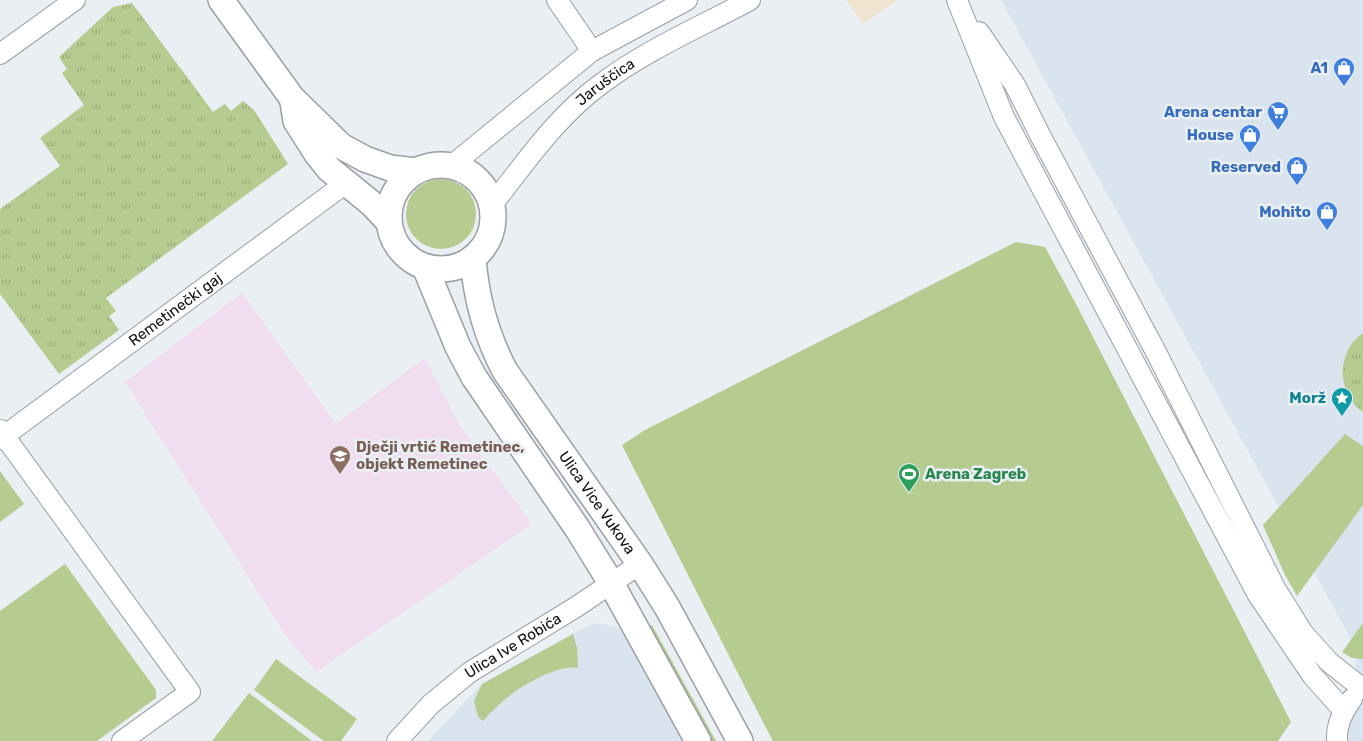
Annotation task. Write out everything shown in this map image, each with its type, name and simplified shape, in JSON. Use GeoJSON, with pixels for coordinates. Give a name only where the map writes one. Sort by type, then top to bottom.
{"type":"FeatureCollection","features":[{"type":"Feature","properties":{"kind":"street"},"geometry":{"type":"LineString","coordinates":[[0,54],[75,0]]}},
{"type":"Feature","properties":{"kind":"street"},"geometry":{"type":"LineString","coordinates":[[221,0],[292,98],[319,126],[351,152],[390,168],[416,171],[433,166],[451,166],[465,171],[477,180],[486,191],[492,205],[493,220],[490,234],[483,248],[473,258],[458,266],[442,270],[425,267],[411,260],[400,250],[392,237],[389,222],[390,207],[395,193],[404,181],[416,171]]}},
{"type":"Feature","properties":{"kind":"street"},"geometry":{"type":"LineString","coordinates":[[557,0],[592,51]]}},
{"type":"Feature","properties":{"kind":"street","name":"Jaruščica"},"geometry":{"type":"LineString","coordinates":[[451,166],[592,51],[686,0]]}},
{"type":"Feature","properties":{"kind":"street","name":"Jaruščica"},"geometry":{"type":"LineString","coordinates":[[492,205],[524,163],[562,119],[600,85],[634,61],[750,0]]}},
{"type":"Feature","properties":{"kind":"street"},"geometry":{"type":"LineString","coordinates":[[958,2],[1016,85],[1040,135],[1156,352],[1276,588],[1303,633],[1329,662],[1363,690],[1352,699],[1340,724],[1322,741]]}},
{"type":"Feature","properties":{"kind":"street"},"geometry":{"type":"LineString","coordinates":[[958,2],[1004,117],[1124,346],[1258,595],[1312,675],[1340,724]]}},
{"type":"Feature","properties":{"kind":"street"},"geometry":{"type":"LineString","coordinates":[[292,98],[296,121],[329,169],[371,203],[389,222]]}},
{"type":"Feature","properties":{"kind":"street","name":"Remetinečki gaj"},"geometry":{"type":"LineString","coordinates":[[122,741],[190,692],[1,435],[346,183]]}},
{"type":"Feature","properties":{"kind":"street","name":"Ulica Vice Vukova"},"geometry":{"type":"LineString","coordinates":[[473,258],[477,296],[483,319],[503,366],[640,564],[667,607],[740,741]]}},
{"type":"Feature","properties":{"kind":"street"},"geometry":{"type":"LineString","coordinates":[[425,267],[458,347],[474,377],[577,528],[611,583],[698,741]]}},
{"type":"Feature","properties":{"kind":"street","name":"Ulica Ive Robića"},"geometry":{"type":"LineString","coordinates":[[397,741],[431,704],[470,672],[640,564]]}},
{"type":"Feature","properties":{"kind":"shaded area"},"geometry":{"type":"Polygon","coordinates":[[[846,0],[897,0],[863,24],[846,0]]]}},
{"type":"Feature","properties":{"kind":"shaded area"},"geometry":{"type":"Polygon","coordinates":[[[1001,0],[1363,0],[1363,741],[1346,741],[1358,652],[1001,0]]]}},
{"type":"Feature","properties":{"kind":"shaded area","name":"Dječji vrtić Remetinec, objekt Remetinec"},"geometry":{"type":"Polygon","coordinates":[[[242,293],[336,424],[425,358],[460,426],[532,524],[316,672],[286,636],[125,382],[242,293]]]}},
{"type":"Feature","properties":{"kind":"shaded area"},"geometry":{"type":"Polygon","coordinates":[[[600,623],[619,629],[625,634],[685,741],[428,741],[482,684],[590,625],[600,623]]]}},
{"type":"Feature","properties":{"kind":"green space"},"geometry":{"type":"Polygon","coordinates":[[[132,3],[213,112],[225,104],[231,111],[243,101],[254,110],[288,164],[106,298],[116,311],[109,316],[119,330],[59,374],[0,294],[0,209],[60,166],[40,138],[84,105],[62,73],[67,69],[59,57],[113,7],[132,3]]]}},
{"type":"Feature","properties":{"kind":"green space"},"geometry":{"type":"Polygon","coordinates":[[[441,179],[454,182],[466,189],[473,201],[476,214],[473,227],[466,239],[454,246],[441,249],[428,246],[416,239],[409,227],[406,214],[409,201],[416,189],[428,182],[441,179]]]}},
{"type":"Feature","properties":{"kind":"green space","name":"Arena Zagreb"},"geometry":{"type":"Polygon","coordinates":[[[1016,242],[1045,247],[1076,304],[1291,722],[1278,741],[773,741],[622,445],[645,430],[1016,242]]]}},
{"type":"Feature","properties":{"kind":"green space"},"geometry":{"type":"Polygon","coordinates":[[[1363,333],[1363,412],[1354,404],[1348,394],[1343,372],[1348,350],[1363,333]]]}},
{"type":"Feature","properties":{"kind":"green space"},"geometry":{"type":"Polygon","coordinates":[[[1345,434],[1363,446],[1363,505],[1297,596],[1285,575],[1263,525],[1345,434]]]}},
{"type":"Feature","properties":{"kind":"green space"},"geometry":{"type":"Polygon","coordinates":[[[0,471],[24,504],[0,522],[0,471]]]}},
{"type":"Feature","properties":{"kind":"green space"},"geometry":{"type":"Polygon","coordinates":[[[65,564],[156,690],[156,698],[97,741],[0,741],[0,611],[65,564]]]}},
{"type":"Feature","properties":{"kind":"green space"},"geometry":{"type":"Polygon","coordinates":[[[1363,623],[1363,659],[1352,658],[1342,652],[1363,623]]]}},
{"type":"Feature","properties":{"kind":"green space"},"geometry":{"type":"Polygon","coordinates":[[[652,625],[716,741],[710,741],[647,628],[652,625]]]}},
{"type":"Feature","properties":{"kind":"green space"},"geometry":{"type":"Polygon","coordinates":[[[573,634],[577,648],[578,668],[561,669],[542,676],[509,696],[483,721],[478,717],[474,701],[482,684],[573,634]]]}},
{"type":"Feature","properties":{"kind":"green space"},"geometry":{"type":"Polygon","coordinates":[[[276,659],[357,719],[341,741],[324,741],[254,690],[276,659]]]}},
{"type":"Feature","properties":{"kind":"green space"},"geometry":{"type":"Polygon","coordinates":[[[249,693],[312,741],[212,741],[249,693]]]}},
{"type":"Feature","properties":{"kind":"place","name":"A1"},"geometry":{"type":"Point","coordinates":[1344,87]}},
{"type":"Feature","properties":{"kind":"place","name":"Arena centar"},"geometry":{"type":"Point","coordinates":[1278,131]}},
{"type":"Feature","properties":{"kind":"place","name":"House"},"geometry":{"type":"Point","coordinates":[1250,154]}},
{"type":"Feature","properties":{"kind":"place","name":"Reserved"},"geometry":{"type":"Point","coordinates":[1297,186]}},
{"type":"Feature","properties":{"kind":"place","name":"Mohito"},"geometry":{"type":"Point","coordinates":[1327,231]}},
{"type":"Feature","properties":{"kind":"place","name":"Morž"},"geometry":{"type":"Point","coordinates":[1342,417]}},
{"type":"Feature","properties":{"kind":"place","name":"Dječji vrtić Remetinec, objekt Remetinec"},"geometry":{"type":"Point","coordinates":[340,475]}},
{"type":"Feature","properties":{"kind":"place","name":"Arena Zagreb"},"geometry":{"type":"Point","coordinates":[909,493]}}]}
